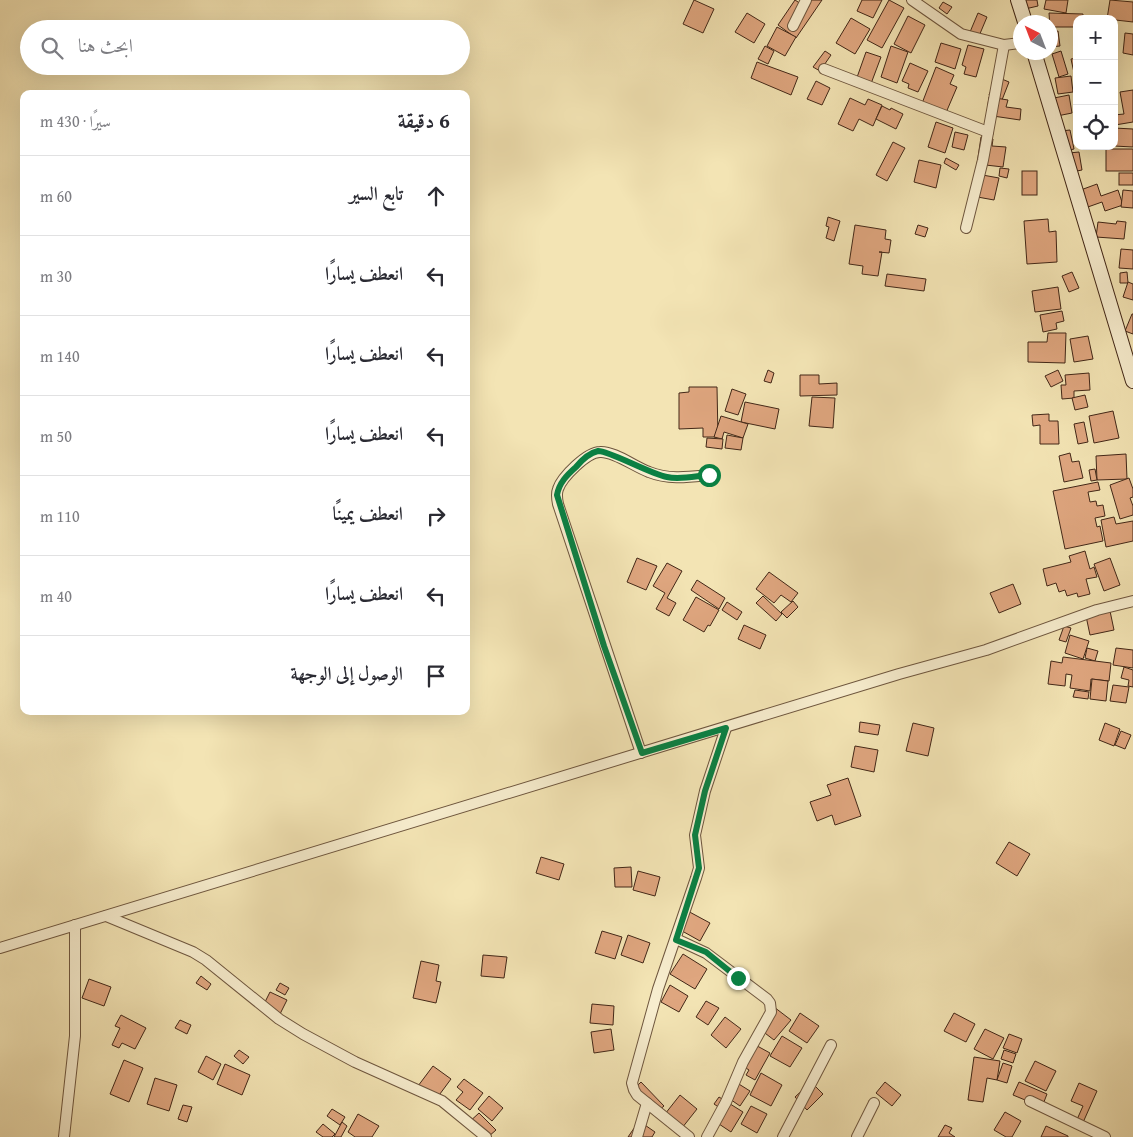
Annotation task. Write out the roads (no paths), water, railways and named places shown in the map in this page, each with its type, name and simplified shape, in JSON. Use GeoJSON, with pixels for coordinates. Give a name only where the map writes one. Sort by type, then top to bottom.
{"type":"FeatureCollection","features":[{"type":"Feature","properties":{"kind":"main road"},"geometry":{"type":"LineString","coordinates":[[1018,0],[1023,15]]}},
{"type":"Feature","properties":{"kind":"main road"},"geometry":{"type":"LineString","coordinates":[[1036,60],[1133,381]]}},
{"type":"Feature","properties":{"kind":"street"},"geometry":{"type":"LineString","coordinates":[[793,26],[806,0]]}},
{"type":"Feature","properties":{"kind":"street"},"geometry":{"type":"LineString","coordinates":[[912,0],[961,34],[1004,45],[1013,44]]}},
{"type":"Feature","properties":{"kind":"street"},"geometry":{"type":"LineString","coordinates":[[966,228],[983,160],[1004,45]]}},
{"type":"Feature","properties":{"kind":"street"},"geometry":{"type":"LineString","coordinates":[[824,69],[988,132]]}},
{"type":"Feature","properties":{"kind":"street"},"geometry":{"type":"LineString","coordinates":[[642,753],[558,504],[558,488],[576,467],[587,457],[598,451],[608,452],[650,472],[668,478],[709,475]]}},
{"type":"Feature","properties":{"kind":"street"},"geometry":{"type":"LineString","coordinates":[[0,948],[899,674],[986,650],[1081,616],[1133,601]]}},
{"type":"Feature","properties":{"kind":"street"},"geometry":{"type":"LineString","coordinates":[[689,1137],[647,1103],[634,1090],[632,1083],[658,989],[699,868],[695,835],[705,791],[726,728]]}},
{"type":"Feature","properties":{"kind":"street"},"geometry":{"type":"LineString","coordinates":[[106,916],[193,952],[206,960],[279,1019],[333,1051],[442,1101],[486,1137]]}},
{"type":"Feature","properties":{"kind":"street"},"geometry":{"type":"LineString","coordinates":[[64,1137],[75,1036],[74,925]]}},
{"type":"Feature","properties":{"kind":"street"},"geometry":{"type":"LineString","coordinates":[[676,940],[706,952],[767,999],[771,1008],[768,1019],[743,1062],[726,1102],[707,1137]]}},
{"type":"Feature","properties":{"kind":"street"},"geometry":{"type":"LineString","coordinates":[[782,1137],[831,1045]]}},
{"type":"Feature","properties":{"kind":"street"},"geometry":{"type":"LineString","coordinates":[[1030,1102],[1105,1137]]}},
{"type":"Feature","properties":{"kind":"street"},"geometry":{"type":"LineString","coordinates":[[637,1137],[647,1103]]}},
{"type":"Feature","properties":{"kind":"street"},"geometry":{"type":"LineString","coordinates":[[857,1137],[874,1103]]}}]}
